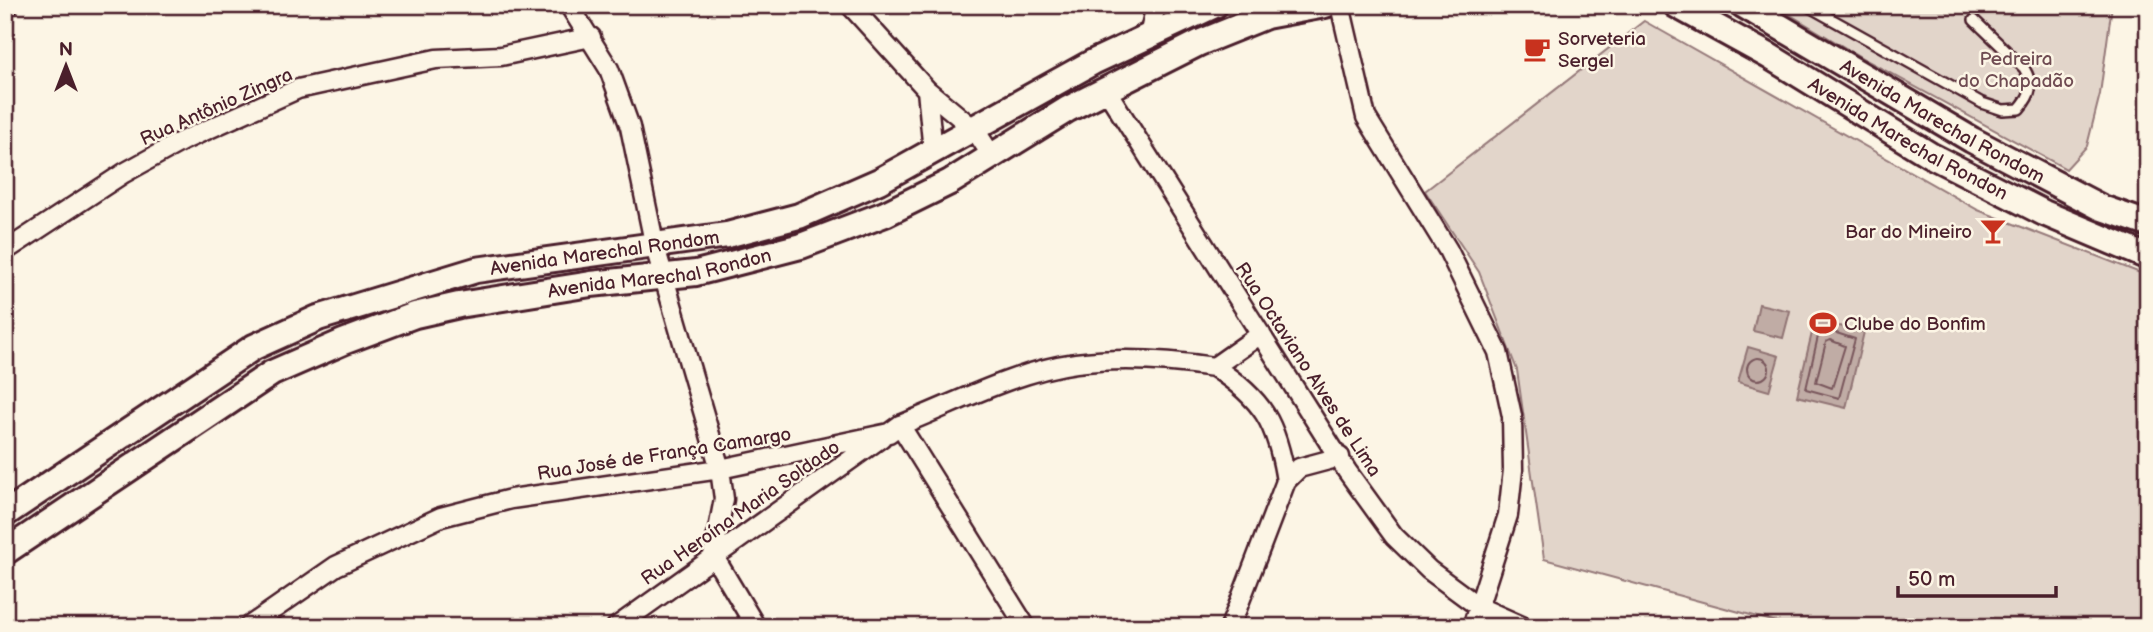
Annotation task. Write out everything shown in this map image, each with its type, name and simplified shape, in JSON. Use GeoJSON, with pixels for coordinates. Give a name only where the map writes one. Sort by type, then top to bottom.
{"type":"FeatureCollection","features":[{"type":"Feature","properties":{"kind":"main road","name":"Avenida Marechal Rondom"},"geometry":{"type":"LineString","coordinates":[[5,514],[254,348],[317,318],[476,270],[727,236],[799,216],[879,181],[1093,62],[1215,5]]}},
{"type":"Feature","properties":{"kind":"main road","name":"Avenida Marechal Rondon"},"geometry":{"type":"LineString","coordinates":[[5,552],[272,373],[343,342],[415,315],[459,305],[591,284],[663,279],[744,262],[850,228],[950,182],[1105,88],[1199,43],[1266,16],[1325,5]]}},
{"type":"Feature","properties":{"kind":"main road","name":"Avenida Marechal Rondon"},"geometry":{"type":"LineString","coordinates":[[1676,5],[1769,56],[1930,155],[2044,213],[2148,257]]}},
{"type":"Feature","properties":{"kind":"main road","name":"Avenida Marechal Rondom"},"geometry":{"type":"LineString","coordinates":[[1743,5],[1972,140],[2102,208],[2148,224]]}},
{"type":"Feature","properties":{"kind":"street"},"geometry":{"type":"LineString","coordinates":[[569,5],[609,69],[630,127],[654,247],[720,468],[724,499],[713,555],[756,627]]}},
{"type":"Feature","properties":{"kind":"street"},"geometry":{"type":"LineString","coordinates":[[850,5],[927,90],[975,130],[992,156]]}},
{"type":"Feature","properties":{"kind":"street"},"geometry":{"type":"LineString","coordinates":[[1149,36],[1156,5]]}},
{"type":"Feature","properties":{"kind":"street"},"geometry":{"type":"LineString","coordinates":[[1340,5],[1366,117],[1448,250],[1498,352],[1512,416],[1513,470],[1508,515],[1472,627]]}},
{"type":"Feature","properties":{"kind":"street","name":"Rua Antônio Zingra"},"geometry":{"type":"LineString","coordinates":[[5,251],[124,173],[181,141],[298,89],[436,59],[500,56],[591,37]]}},
{"type":"Feature","properties":{"kind":"street","name":"Rua Octaviano Alves de Lima"},"geometry":{"type":"LineString","coordinates":[[1105,88],[1340,457],[1394,536],[1429,570],[1479,607],[1524,627]]}},
{"type":"Feature","properties":{"kind":"street"},"geometry":{"type":"LineString","coordinates":[[927,90],[933,152]]}},
{"type":"Feature","properties":{"kind":"street"},"geometry":{"type":"LineString","coordinates":[[1261,334],[1214,367],[1242,386],[1262,407],[1275,430],[1286,481]]}},
{"type":"Feature","properties":{"kind":"street","name":"Rua José de França Camargo"},"geometry":{"type":"LineString","coordinates":[[248,627],[336,566],[441,517],[511,499],[720,468],[895,429],[1024,377],[1073,363],[1126,359],[1214,367]]}},
{"type":"Feature","properties":{"kind":"street"},"geometry":{"type":"LineString","coordinates":[[895,429],[1026,627]]}},
{"type":"Feature","properties":{"kind":"street","name":"Rua Heroína Maria Soldado"},"geometry":{"type":"LineString","coordinates":[[616,627],[713,555],[895,429]]}},
{"type":"Feature","properties":{"kind":"street"},"geometry":{"type":"LineString","coordinates":[[1230,627],[1286,481],[1299,468],[1340,457]]}},
{"type":"Feature","properties":{"kind":"lane"},"geometry":{"type":"LineString","coordinates":[[1806,5],[1982,103],[2003,110],[2019,108],[2029,98],[2029,78],[2024,68],[1974,20]]}},
{"type":"Feature","properties":{"kind":"green space","name":"Pedreira do Chapadão"},"geometry":{"type":"Polygon","coordinates":[[[1774,5],[2112,5],[2100,94],[2087,146],[2066,169],[1864,59],[1774,5]]]}},
{"type":"Feature","properties":{"kind":"green space","name":"Clube do Bonfim"},"geometry":{"type":"Polygon","coordinates":[[[1644,21],[1978,210],[2148,276],[2148,627],[1795,627],[1544,559],[1517,370],[1479,272],[1425,191],[1644,21]]]}},
{"type":"Feature","properties":{"kind":"water"},"geometry":{"type":"Polygon","coordinates":[[[1759,304],[1790,311],[1783,338],[1753,331],[1759,304]]]}},
{"type":"Feature","properties":{"kind":"water"},"geometry":{"type":"Polygon","coordinates":[[[1815,320],[1864,332],[1846,408],[1797,396],[1815,320]]]}},
{"type":"Feature","properties":{"kind":"water"},"geometry":{"type":"Polygon","coordinates":[[[1748,347],[1779,356],[1769,391],[1738,382],[1748,347]]]}},
{"type":"Feature","properties":{"kind":"place","name":"Sorveteria Sergel"},"geometry":{"type":"Point","coordinates":[1537,49]}},
{"type":"Feature","properties":{"kind":"place","name":"Bar do Mineiro"},"geometry":{"type":"Point","coordinates":[1993,231]}},
{"type":"Feature","properties":{"kind":"place","name":"Clube do Bonfim"},"geometry":{"type":"Point","coordinates":[1823,323]}}]}
